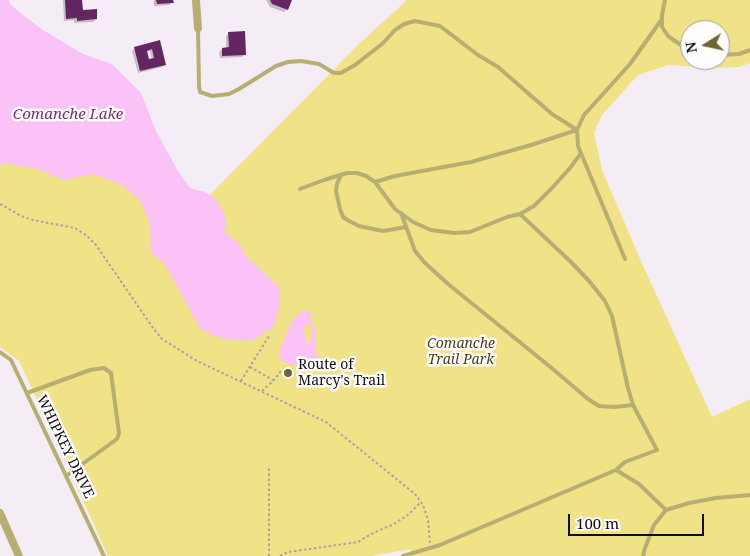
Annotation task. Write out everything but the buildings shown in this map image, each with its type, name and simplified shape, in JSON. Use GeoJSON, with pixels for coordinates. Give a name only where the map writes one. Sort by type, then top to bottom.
{"type":"FeatureCollection","features":[{"type":"Feature","properties":{"kind":"street"},"geometry":{"type":"LineString","coordinates":[[196,0],[198,28]]}},
{"type":"Feature","properties":{"kind":"street"},"geometry":{"type":"LineString","coordinates":[[0,513],[20,556]]}},
{"type":"Feature","properties":{"kind":"lane"},"geometry":{"type":"LineString","coordinates":[[665,0],[662,27],[668,36],[680,44]]}},
{"type":"Feature","properties":{"kind":"lane"},"geometry":{"type":"LineString","coordinates":[[625,259],[578,146],[577,130],[584,115],[630,64],[662,19]]}},
{"type":"Feature","properties":{"kind":"lane"},"geometry":{"type":"LineString","coordinates":[[198,28],[200,92],[212,96],[229,94],[276,66],[288,62],[301,61],[319,64],[334,73],[341,73],[355,65],[382,44],[395,30],[404,24],[415,21],[440,26],[478,55],[498,67],[552,114],[577,130]]}},
{"type":"Feature","properties":{"kind":"lane"},"geometry":{"type":"LineString","coordinates":[[730,54],[739,54],[750,50]]}},
{"type":"Feature","properties":{"kind":"lane"},"geometry":{"type":"LineString","coordinates":[[375,182],[395,176],[471,162],[577,130]]}},
{"type":"Feature","properties":{"kind":"lane"},"geometry":{"type":"LineString","coordinates":[[300,188],[347,173],[357,173],[375,182],[395,209],[413,222],[431,230],[454,233],[470,232],[507,217],[520,214],[534,206],[570,168],[581,153]]}},
{"type":"Feature","properties":{"kind":"lane"},"geometry":{"type":"LineString","coordinates":[[342,175],[337,184],[336,191],[343,217],[349,222],[383,231],[406,227]]}},
{"type":"Feature","properties":{"kind":"lane"},"geometry":{"type":"LineString","coordinates":[[401,213],[415,251],[448,284],[548,364],[588,399],[599,406],[633,405]]}},
{"type":"Feature","properties":{"kind":"lane"},"geometry":{"type":"LineString","coordinates":[[404,556],[440,545],[616,470],[625,462],[657,450],[633,405],[612,316],[605,301],[571,262],[520,214]]}},
{"type":"Feature","properties":{"kind":"lane","name":"WHIPKEY DRIVE"},"geometry":{"type":"LineString","coordinates":[[0,352],[11,360],[104,556]]}},
{"type":"Feature","properties":{"kind":"lane"},"geometry":{"type":"LineString","coordinates":[[27,393],[90,370],[104,368],[112,373],[119,432],[117,439],[66,476]]}},
{"type":"Feature","properties":{"kind":"lane"},"geometry":{"type":"LineString","coordinates":[[616,470],[639,484],[666,510]]}},
{"type":"Feature","properties":{"kind":"lane"},"geometry":{"type":"LineString","coordinates":[[643,556],[644,548],[654,525],[666,510],[716,498],[750,495]]}},
{"type":"Feature","properties":{"kind":"path"},"geometry":{"type":"LineString","coordinates":[[0,204],[21,216],[75,228],[87,236],[162,339],[197,360],[326,422],[415,494],[423,505],[428,520],[431,548]]}},
{"type":"Feature","properties":{"kind":"path"},"geometry":{"type":"LineString","coordinates":[[241,381],[269,336]]}},
{"type":"Feature","properties":{"kind":"path"},"geometry":{"type":"LineString","coordinates":[[250,367],[273,380]]}},
{"type":"Feature","properties":{"kind":"path"},"geometry":{"type":"LineString","coordinates":[[262,391],[282,369]]}},
{"type":"Feature","properties":{"kind":"path"},"geometry":{"type":"LineString","coordinates":[[269,468],[269,556]]}},
{"type":"Feature","properties":{"kind":"path"},"geometry":{"type":"LineString","coordinates":[[280,556],[288,552],[358,542],[394,524],[409,514],[421,502]]}},
{"type":"Feature","properties":{"kind":"green space","name":"Comanche Trail Park"},"geometry":{"type":"Polygon","coordinates":[[[407,0],[750,0],[750,63],[739,67],[730,67],[730,20],[680,20],[680,66],[668,65],[638,75],[602,115],[594,133],[602,170],[712,417],[750,399],[750,556],[412,556],[411,549],[371,556],[108,556],[19,361],[0,347],[0,132],[117,165],[193,212],[361,42],[407,0]]]}},
{"type":"Feature","properties":{"kind":"water","name":"Comanche Lake"},"geometry":{"type":"Polygon","coordinates":[[[0,0],[9,0],[10,4],[43,30],[83,54],[112,64],[141,93],[157,133],[178,171],[190,188],[205,192],[216,199],[225,216],[227,225],[224,232],[239,243],[245,255],[280,288],[280,306],[273,327],[252,341],[224,339],[201,330],[164,263],[151,253],[150,224],[140,200],[122,185],[94,174],[64,180],[38,169],[2,163],[0,167],[0,0]]]}},
{"type":"Feature","properties":{"kind":"water"},"geometry":{"type":"Polygon","coordinates":[[[302,311],[311,312],[309,321],[312,322],[315,328],[316,354],[323,358],[309,368],[296,364],[291,366],[280,359],[279,355],[291,323],[302,311]],[[309,324],[305,326],[303,332],[306,336],[306,342],[309,344],[312,333],[309,324]]]}},
{"type":"Feature","properties":{"kind":"place","name":"Route of Marcy's Trail"},"geometry":{"type":"Point","coordinates":[288,373]}}]}
